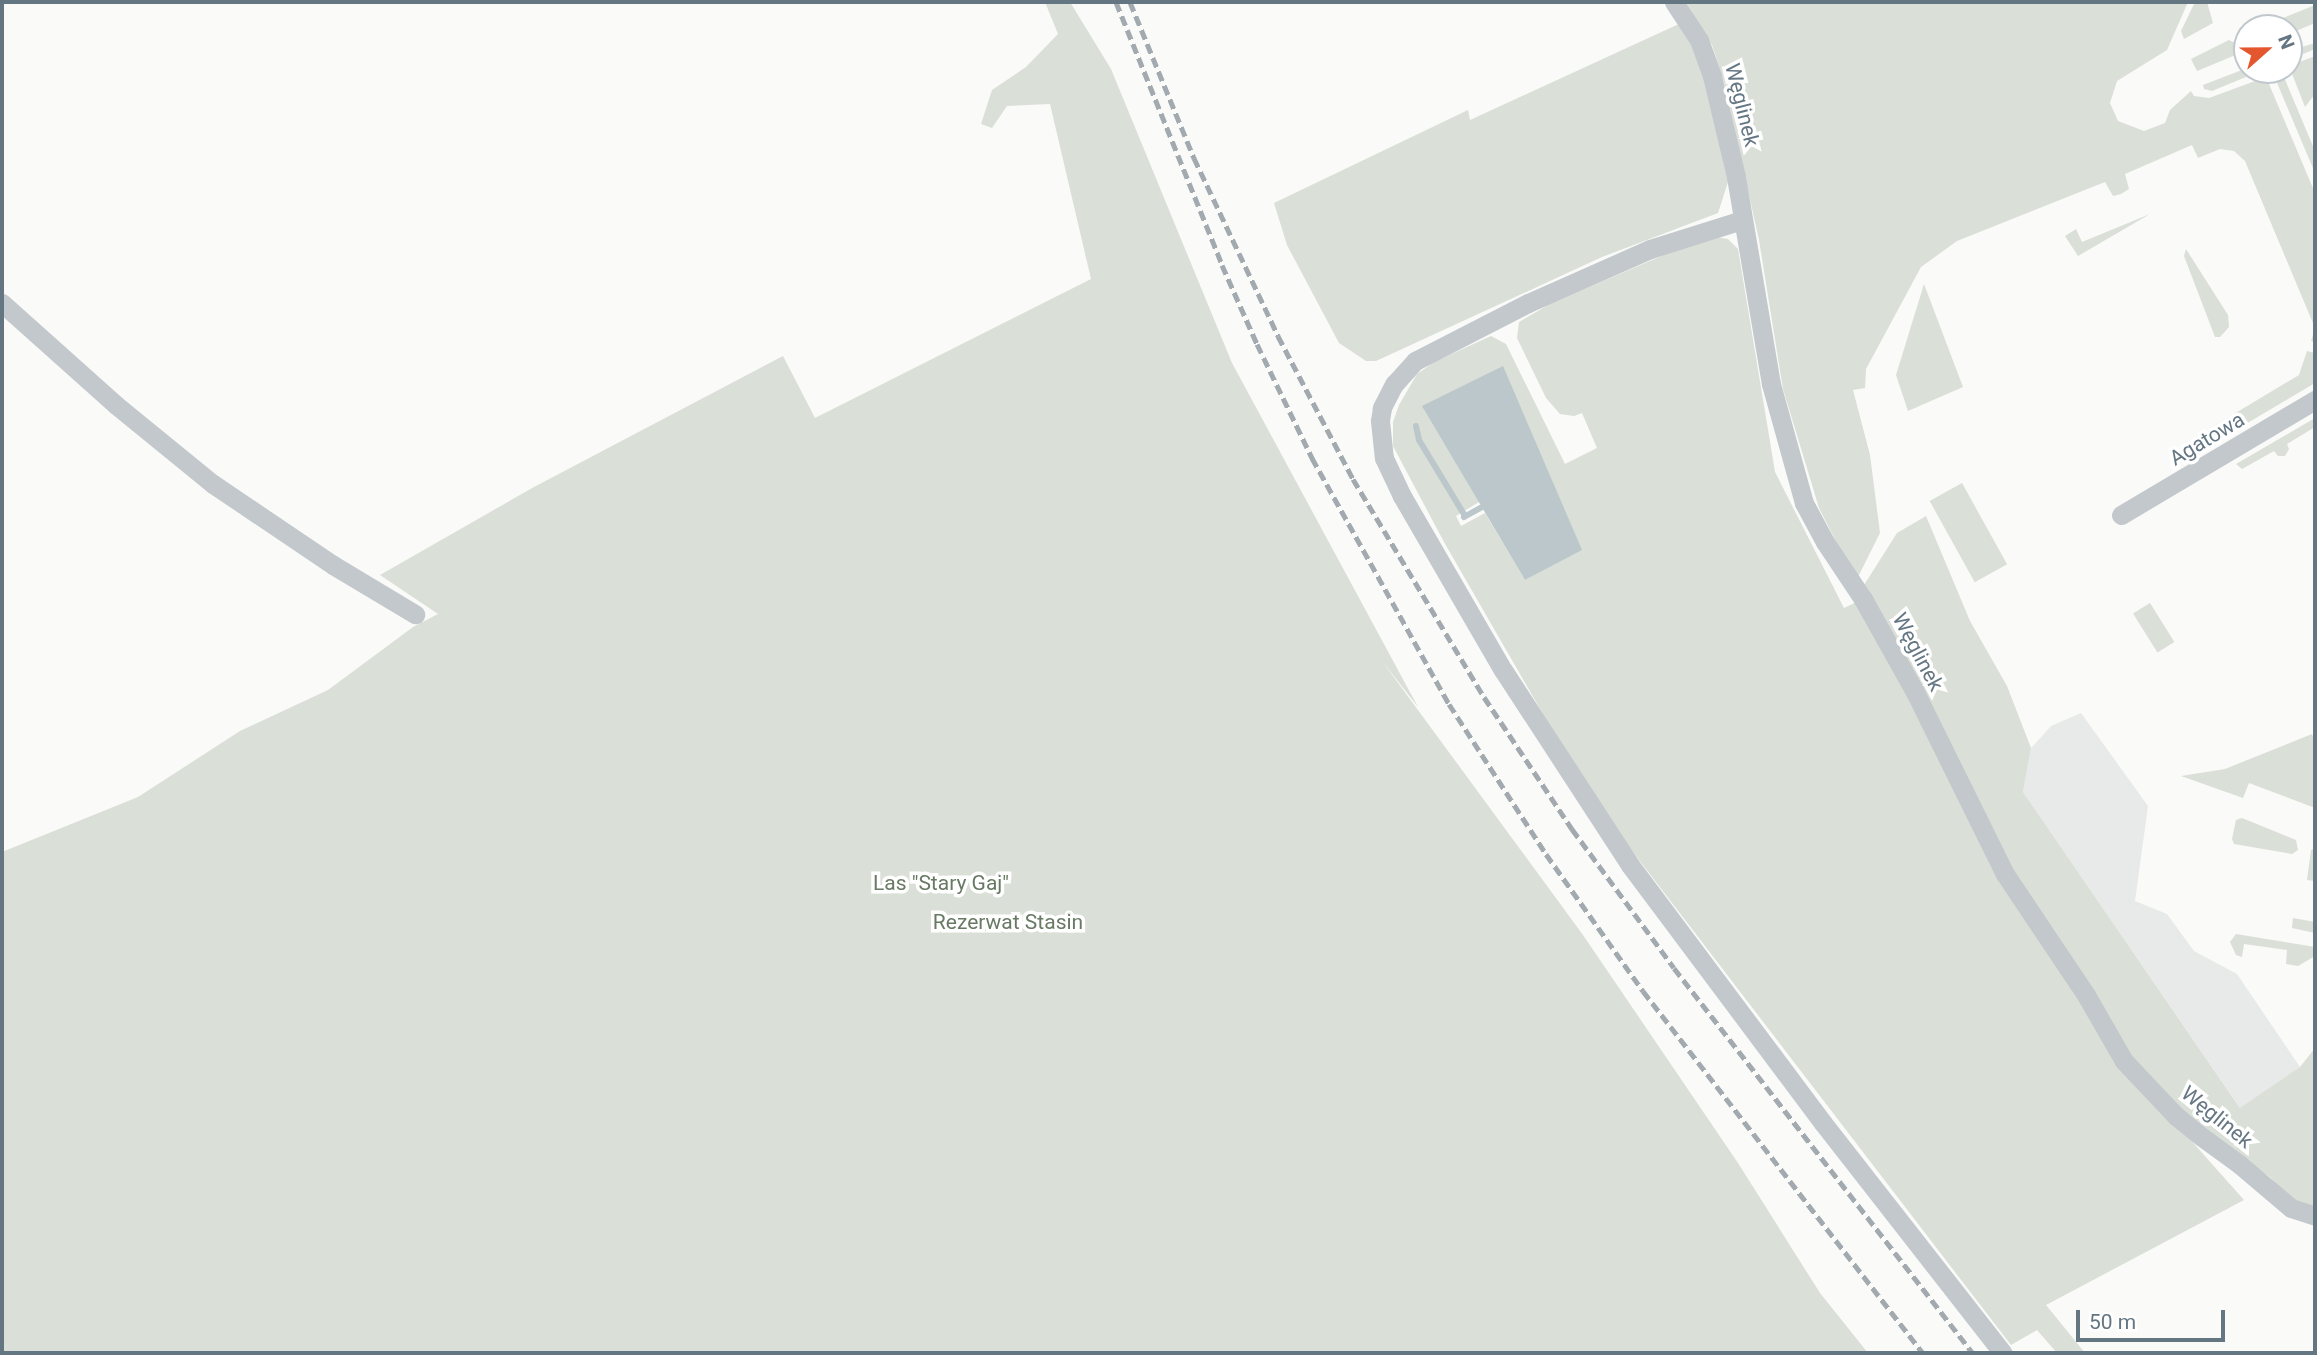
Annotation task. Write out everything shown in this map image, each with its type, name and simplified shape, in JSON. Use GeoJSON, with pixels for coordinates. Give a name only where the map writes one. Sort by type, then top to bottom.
{"type":"FeatureCollection","features":[{"type":"Feature","properties":{"kind":"street","name":"Węglinek"},"geometry":{"type":"LineString","coordinates":[[1674,2],[1699,40],[1709,65],[1735,177],[1771,384],[1804,503],[1825,542],[1863,599],[1915,692],[2005,874],[2086,995],[2124,1061],[2193,1130],[2291,1208],[2315,1216]]}},
{"type":"Feature","properties":{"kind":"street"},"geometry":{"type":"LineString","coordinates":[[1742,220],[1650,249],[1528,303],[1415,361],[1394,384],[1382,408],[1380,421],[1384,458],[1402,496],[1515,689],[1630,865],[1823,1123],[2003,1353]]}},
{"type":"Feature","properties":{"kind":"street"},"geometry":{"type":"LineString","coordinates":[[2,303],[116,405],[213,484],[333,565],[415,614]]}},
{"type":"Feature","properties":{"kind":"street","name":"Agatowa"},"geometry":{"type":"LineString","coordinates":[[2121,515],[2315,400]]}},
{"type":"Feature","properties":{"kind":"shaded area"},"geometry":{"type":"Polygon","coordinates":[[[1503,366],[1582,550],[1525,580],[1422,406],[1503,366]]]}},
{"type":"Feature","properties":{"kind":"shaded area"},"geometry":{"type":"Polygon","coordinates":[[[2081,713],[2148,806],[2135,901],[2167,914],[2194,951],[2237,974],[2300,1067],[2241,1109],[2023,792],[2031,748],[2051,726],[2081,713]]]}},
{"type":"Feature","properties":{"kind":"green space","name":"Rezerwat Stasin"},"geometry":{"type":"Polygon","coordinates":[[[1045,2],[1070,2],[1111,69],[1232,363],[1418,707],[1382,661],[1583,935],[1738,1163],[1820,1293],[1868,1353],[2,1353],[2,852],[138,797],[240,731],[328,690],[413,627],[438,614],[380,575],[534,487],[783,356],[815,418],[1091,279],[1050,104],[1007,106],[992,128],[981,124],[992,90],[1026,67],[1058,34],[1045,2]]]}},
{"type":"Feature","properties":{"kind":"green space"},"geometry":{"type":"Polygon","coordinates":[[[1686,2],[2188,2],[2167,50],[2117,81],[2110,103],[2118,121],[2144,131],[2165,123],[2170,110],[2191,91],[2194,96],[2209,98],[2247,84],[2269,84],[2315,193],[2315,328],[2245,161],[2234,151],[2220,149],[2198,158],[2192,145],[2125,174],[2129,189],[2121,194],[2113,196],[2105,182],[1957,241],[1921,267],[1866,369],[1865,388],[1853,390],[1870,455],[1880,533],[1856,581],[1819,508],[1783,389],[1759,240],[1724,82],[1712,45],[1686,2]]]}},
{"type":"Feature","properties":{"kind":"green space"},"geometry":{"type":"Polygon","coordinates":[[[2195,2],[2207,2],[2213,23],[2184,39],[2181,31],[2195,2]]]}},
{"type":"Feature","properties":{"kind":"green space"},"geometry":{"type":"Polygon","coordinates":[[[2315,5],[2315,23],[2303,28],[2303,14],[2293,14],[2315,5]]]}},
{"type":"Feature","properties":{"kind":"green space"},"geometry":{"type":"Polygon","coordinates":[[[1681,23],[1700,56],[1728,182],[1718,213],[1602,257],[1376,361],[1366,361],[1339,343],[1287,245],[1274,203],[1468,110],[1470,120],[1681,23]]]}},
{"type":"Feature","properties":{"kind":"green space"},"geometry":{"type":"Polygon","coordinates":[[[2229,40],[2233,42],[2233,56],[2197,71],[2191,59],[2229,40]]]}},
{"type":"Feature","properties":{"kind":"green space"},"geometry":{"type":"Polygon","coordinates":[[[2315,43],[2315,49],[2303,54],[2303,47],[2315,43]]]}},
{"type":"Feature","properties":{"kind":"green space"},"geometry":{"type":"Polygon","coordinates":[[[2315,56],[2315,94],[2305,107],[2296,84],[2303,84],[2303,61],[2315,56]]]}},
{"type":"Feature","properties":{"kind":"green space"},"geometry":{"type":"Polygon","coordinates":[[[2233,73],[2233,82],[2212,91],[2204,89],[2203,85],[2233,73]]]}},
{"type":"Feature","properties":{"kind":"green space"},"geometry":{"type":"Polygon","coordinates":[[[2278,84],[2287,84],[2315,151],[2315,173],[2278,84]]]}},
{"type":"Feature","properties":{"kind":"green space"},"geometry":{"type":"Polygon","coordinates":[[[2150,214],[2078,256],[2065,236],[2076,229],[2082,242],[2150,214]]]}},
{"type":"Feature","properties":{"kind":"green space"},"geometry":{"type":"Polygon","coordinates":[[[1716,237],[1728,239],[1738,249],[1775,472],[1844,608],[1863,599],[1859,593],[1897,533],[1926,516],[1970,621],[2007,686],[2031,748],[2023,792],[2240,1108],[2300,1067],[2315,1048],[2315,1211],[2301,1211],[2270,1177],[2203,1133],[2188,1137],[2244,1200],[2046,1305],[2085,1353],[2057,1353],[2037,1330],[2011,1345],[1626,843],[1558,740],[1444,542],[1393,446],[1393,422],[1399,405],[1417,374],[1436,361],[1491,336],[1506,344],[1565,464],[1597,448],[1582,413],[1574,416],[1560,414],[1546,398],[1517,338],[1519,322],[1550,304],[1694,242],[1716,237]],[[1479,502],[1456,516],[1461,526],[1485,513],[1525,580],[1581,550],[1479,502]]]}},
{"type":"Feature","properties":{"kind":"green space"},"geometry":{"type":"Polygon","coordinates":[[[2186,249],[2228,315],[2229,327],[2220,337],[2215,337],[2184,256],[2186,249]]]}},
{"type":"Feature","properties":{"kind":"green space"},"geometry":{"type":"Polygon","coordinates":[[[1924,284],[1963,387],[1908,411],[1896,375],[1924,284]]]}},
{"type":"Feature","properties":{"kind":"green space"},"geometry":{"type":"Polygon","coordinates":[[[2307,351],[2315,353],[2315,383],[2195,454],[2189,441],[2299,375],[2307,351]]]}},
{"type":"Feature","properties":{"kind":"green space"},"geometry":{"type":"Polygon","coordinates":[[[2315,418],[2315,427],[2287,444],[2289,449],[2285,456],[2278,456],[2274,451],[2242,469],[2236,464],[2315,418]]]}},
{"type":"Feature","properties":{"kind":"green space"},"geometry":{"type":"Polygon","coordinates":[[[1962,483],[2007,564],[1975,582],[1930,501],[1962,483]]]}},
{"type":"Feature","properties":{"kind":"green space"},"geometry":{"type":"Polygon","coordinates":[[[2150,603],[2174,642],[2157,653],[2133,614],[2150,603]]]}},
{"type":"Feature","properties":{"kind":"green space"},"geometry":{"type":"Polygon","coordinates":[[[2312,734],[2315,743],[2315,808],[2249,783],[2243,798],[2181,776],[2225,769],[2312,734]]]}},
{"type":"Feature","properties":{"kind":"green space"},"geometry":{"type":"Polygon","coordinates":[[[2242,818],[2296,840],[2298,850],[2292,854],[2234,844],[2232,839],[2236,820],[2242,818]]]}},
{"type":"Feature","properties":{"kind":"green space"},"geometry":{"type":"Polygon","coordinates":[[[2315,848],[2315,881],[2307,880],[2311,850],[2315,848]]]}},
{"type":"Feature","properties":{"kind":"green space"},"geometry":{"type":"Polygon","coordinates":[[[2293,918],[2315,922],[2315,933],[2292,928],[2293,918]]]}},
{"type":"Feature","properties":{"kind":"green space"},"geometry":{"type":"Polygon","coordinates":[[[2236,934],[2315,947],[2315,956],[2298,966],[2286,964],[2287,950],[2244,944],[2242,957],[2236,955],[2230,942],[2236,934]]]}},
{"type":"Feature","properties":{"kind":"waterway"},"geometry":{"type":"LineString","coordinates":[[1416,426],[1419,440],[1465,516]]}},
{"type":"Feature","properties":{"kind":"waterway"},"geometry":{"type":"LineString","coordinates":[[1464,517],[1482,507]]}},
{"type":"Feature","properties":{"kind":"railway"},"geometry":{"type":"LineString","coordinates":[[1116,2],[1222,265],[1257,344],[1312,458],[1449,704],[1546,854],[1643,991],[1923,1353]]}},
{"type":"Feature","properties":{"kind":"railway"},"geometry":{"type":"LineString","coordinates":[[1130,2],[1194,158],[1278,336],[1353,479],[1484,697],[1572,829],[1674,968],[1973,1353]]}},
{"type":"Feature","properties":{"kind":"park label","name":"Las \"Stary Gaj\""},"geometry":{"type":"Point","coordinates":[941,883]}}]}
